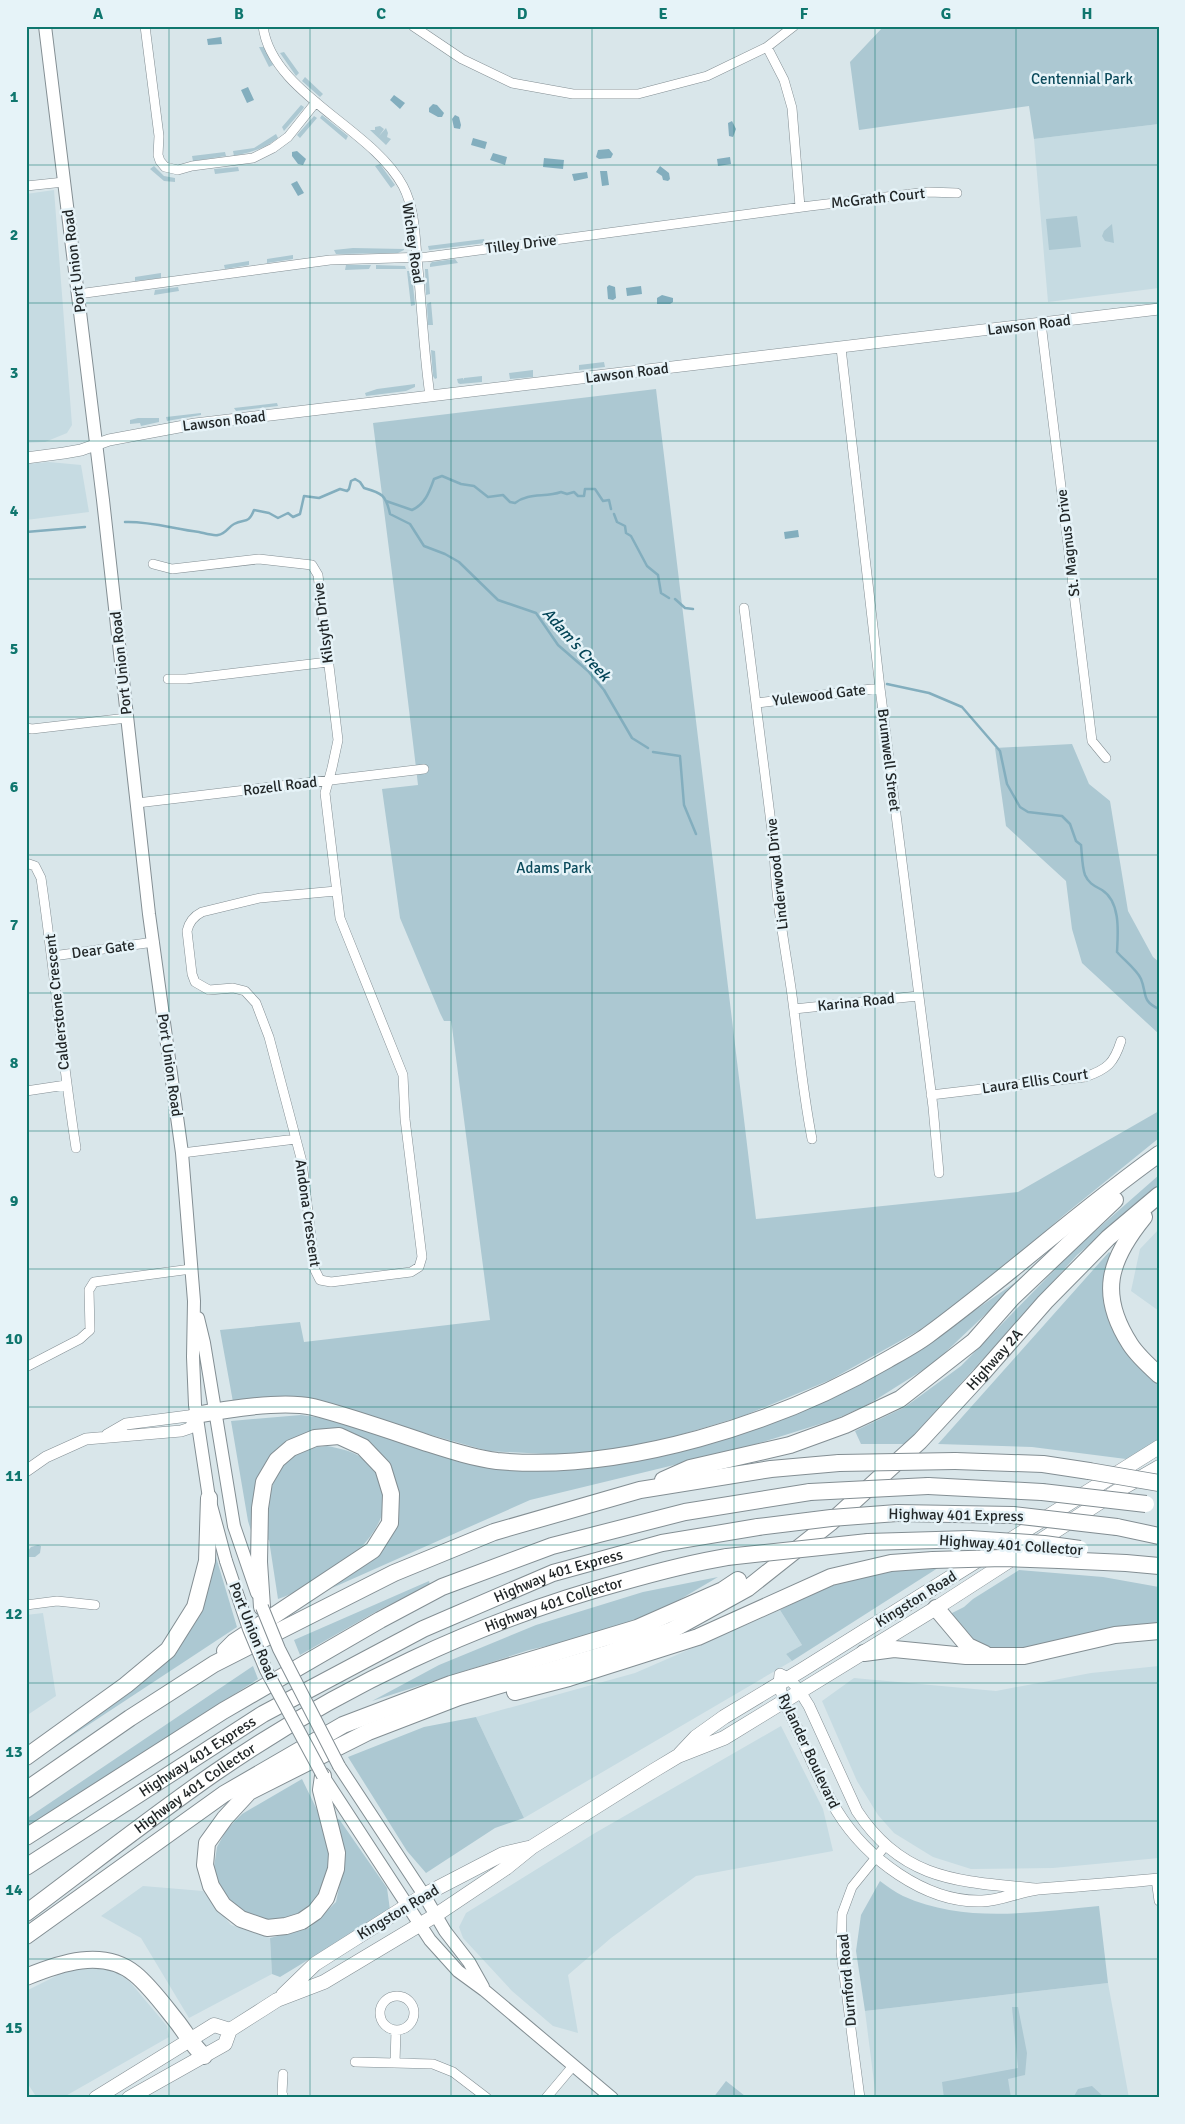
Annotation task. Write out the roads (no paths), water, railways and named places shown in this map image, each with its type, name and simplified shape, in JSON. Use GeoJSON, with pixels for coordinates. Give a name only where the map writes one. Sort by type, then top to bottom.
{"type":"FeatureCollection","features":[{"type":"Feature","properties":{"kind":"highway"},"geometry":{"type":"LineString","coordinates":[[196,1415],[280,1405],[310,1407],[465,1455],[494,1460],[541,1464],[647,1451],[736,1428],[794,1407],[859,1376],[927,1336],[1042,1247],[1131,1174],[1159,1154]]}},
{"type":"Feature","properties":{"kind":"highway"},"geometry":{"type":"LineString","coordinates":[[640,1490],[690,1468],[790,1445],[845,1425],[900,1399],[974,1341],[1012,1298],[1142,1173],[1159,1160]]}},
{"type":"Feature","properties":{"kind":"highway","name":"Highway 2A"},"geometry":{"type":"LineString","coordinates":[[830,1523],[920,1441],[1045,1302],[1108,1238],[1159,1195]]}},
{"type":"Feature","properties":{"kind":"highway"},"geometry":{"type":"LineString","coordinates":[[1159,1201],[1131,1233],[1115,1263],[1110,1284],[1115,1314],[1130,1345],[1159,1375]]}},
{"type":"Feature","properties":{"kind":"highway"},"geometry":{"type":"LineString","coordinates":[[214,1664],[234,1642],[373,1550],[390,1523],[391,1494],[383,1468],[363,1447],[340,1436],[315,1438],[291,1448],[276,1460],[264,1482],[259,1525],[262,1608]]}},
{"type":"Feature","properties":{"kind":"highway"},"geometry":{"type":"LineString","coordinates":[[26,1790],[130,1718],[214,1664],[394,1573],[476,1539],[556,1513],[640,1490],[771,1469],[840,1462],[955,1461],[1043,1464],[1159,1483]]}},
{"type":"Feature","properties":{"kind":"highway","name":"Highway 401 Express"},"geometry":{"type":"LineString","coordinates":[[26,1837],[231,1706],[372,1624],[442,1587],[562,1543],[685,1512],[810,1492],[928,1486],[1042,1492],[1153,1505]]}},
{"type":"Feature","properties":{"kind":"highway"},"geometry":{"type":"LineString","coordinates":[[26,1757],[126,1685],[168,1650],[195,1606],[207,1560],[209,1498]]}},
{"type":"Feature","properties":{"kind":"highway","name":"Highway 401 Express"},"geometry":{"type":"LineString","coordinates":[[26,1867],[263,1714],[423,1629],[553,1573],[662,1543],[758,1527],[831,1518],[897,1513],[1013,1515],[1116,1527],[1159,1536]]}},
{"type":"Feature","properties":{"kind":"highway"},"geometry":{"type":"LineString","coordinates":[[323,1776],[321,1790],[337,1854],[336,1869],[326,1898],[315,1912],[302,1921],[286,1926],[266,1928],[241,1919],[223,1905],[211,1886],[205,1865],[207,1843],[225,1818],[249,1792],[368,1732],[459,1697],[606,1654],[672,1630],[748,1588],[830,1523]]}},
{"type":"Feature","properties":{"kind":"highway"},"geometry":{"type":"LineString","coordinates":[[26,1936],[224,1794],[343,1725],[451,1684],[637,1628],[722,1590],[830,1523]]}},
{"type":"Feature","properties":{"kind":"highway","name":"Highway 401 Collector"},"geometry":{"type":"LineString","coordinates":[[26,1912],[216,1772],[327,1704],[400,1665],[506,1619],[588,1591],[691,1563],[727,1557],[868,1542],[970,1540],[1044,1544],[1136,1556],[1159,1561]]}},
{"type":"Feature","properties":{"kind":"highway"},"geometry":{"type":"LineString","coordinates":[[368,1732],[444,1710],[569,1678],[698,1637],[831,1577],[891,1564],[933,1560],[1003,1558],[1159,1566]]}},
{"type":"Feature","properties":{"kind":"highway"},"geometry":{"type":"LineString","coordinates":[[936,1608],[968,1646],[992,1656]]}},
{"type":"Feature","properties":{"kind":"highway"},"geometry":{"type":"LineString","coordinates":[[864,1652],[894,1649],[966,1656],[1024,1656],[1115,1635],[1159,1631]]}},
{"type":"Feature","properties":{"kind":"highway"},"geometry":{"type":"LineString","coordinates":[[26,1977],[50,1967],[86,1958],[117,1963],[135,1974],[155,1995],[179,2025],[189,2042],[204,2056]]}},
{"type":"Feature","properties":{"kind":"main road","name":"Port Union Road"},"geometry":{"type":"LineString","coordinates":[[45,26],[137,803],[182,1153],[194,1301],[193,1358],[196,1415],[209,1498],[226,1561],[249,1629],[266,1670],[323,1776],[430,1940],[458,1971],[484,1990],[612,2098]]}},
{"type":"Feature","properties":{"kind":"main road","name":"Port Union Road"},"geometry":{"type":"LineString","coordinates":[[194,1301],[204,1343],[234,1526],[262,1608],[279,1649],[339,1766],[424,1895],[445,1931],[469,1962],[484,1990]]}},
{"type":"Feature","properties":{"kind":"main road","name":"Kingston Road"},"geometry":{"type":"LineString","coordinates":[[678,1756],[696,1737],[724,1717],[1159,1447]]}},
{"type":"Feature","properties":{"kind":"main road","name":"Kingston Road"},"geometry":{"type":"LineString","coordinates":[[277,2000],[324,1982],[436,1915],[506,1868],[532,1847],[678,1756],[724,1738],[784,1702],[936,1608],[1119,1490],[1159,1467]]}},
{"type":"Feature","properties":{"kind":"main road"},"geometry":{"type":"LineString","coordinates":[[925,1592],[936,1608]]}},
{"type":"Feature","properties":{"kind":"main road","name":"Kingston Road"},"geometry":{"type":"LineString","coordinates":[[129,2098],[226,2044],[230,2030],[277,2000],[315,1964],[424,1895],[503,1854],[532,1847]]}},
{"type":"Feature","properties":{"kind":"main road"},"geometry":{"type":"LineString","coordinates":[[96,2098],[214,2025],[230,2030]]}},
{"type":"Feature","properties":{"kind":"street"},"geometry":{"type":"LineString","coordinates":[[145,26],[159,136],[158,155],[165,167],[178,170],[192,166],[253,158],[273,148],[288,137],[316,102]]}},
{"type":"Feature","properties":{"kind":"street","name":"Wichey Road"},"geometry":{"type":"LineString","coordinates":[[263,26],[267,42],[279,65],[316,102],[372,148],[398,179],[406,194],[411,209],[417,258],[430,396]]}},
{"type":"Feature","properties":{"kind":"street"},"geometry":{"type":"LineString","coordinates":[[413,26],[462,59],[512,83],[573,94],[638,94],[707,76],[767,47],[794,26]]}},
{"type":"Feature","properties":{"kind":"street"},"geometry":{"type":"LineString","coordinates":[[767,47],[784,80],[792,108],[800,207]]}},
{"type":"Feature","properties":{"kind":"street"},"geometry":{"type":"LineString","coordinates":[[26,186],[64,182]]}},
{"type":"Feature","properties":{"kind":"street","name":"McGrath Court"},"geometry":{"type":"LineString","coordinates":[[800,207],[928,192],[957,193]]}},
{"type":"Feature","properties":{"kind":"street","name":"Tilley Drive"},"geometry":{"type":"LineString","coordinates":[[78,294],[331,260],[417,258],[800,207]]}},
{"type":"Feature","properties":{"kind":"street","name":"Lawson Road"},"geometry":{"type":"LineString","coordinates":[[26,458],[64,453],[109,440],[195,424],[1159,309]]}},
{"type":"Feature","properties":{"kind":"street","name":"St. Magnus Drive"},"geometry":{"type":"LineString","coordinates":[[1041,323],[1092,741],[1106,758]]}},
{"type":"Feature","properties":{"kind":"street","name":"Brumwell Street"},"geometry":{"type":"LineString","coordinates":[[840,348],[939,1173]]}},
{"type":"Feature","properties":{"kind":"street","name":"Kilsyth Drive"},"geometry":{"type":"LineString","coordinates":[[153,564],[172,569],[259,559],[312,565],[318,576],[338,740],[328,780]]}},
{"type":"Feature","properties":{"kind":"street","name":"Linderwood Drive"},"geometry":{"type":"LineString","coordinates":[[744,608],[774,847],[774,874],[794,1009],[803,1091],[812,1139]]}},
{"type":"Feature","properties":{"kind":"street"},"geometry":{"type":"LineString","coordinates":[[168,679],[186,680],[328,662]]}},
{"type":"Feature","properties":{"kind":"street","name":"Yulewood Gate"},"geometry":{"type":"LineString","coordinates":[[757,703],[880,688]]}},
{"type":"Feature","properties":{"kind":"street"},"geometry":{"type":"LineString","coordinates":[[26,728],[32,729],[127,718]]}},
{"type":"Feature","properties":{"kind":"street","name":"Rozell Road"},"geometry":{"type":"LineString","coordinates":[[137,803],[424,769]]}},
{"type":"Feature","properties":{"kind":"street","name":"Andona Crescent"},"geometry":{"type":"LineString","coordinates":[[328,780],[325,793],[341,923],[402,1075],[406,1127],[422,1257],[419,1267],[411,1272],[331,1282],[320,1280],[315,1270],[302,1162],[269,1037],[256,1003],[246,991],[233,988],[209,990],[195,982],[192,974],[187,931],[188,924],[196,915],[202,912],[260,898],[336,891]]}},
{"type":"Feature","properties":{"kind":"street","name":"Calderstone Crescent"},"geometry":{"type":"LineString","coordinates":[[26,863],[35,866],[41,878],[53,956],[66,1085],[76,1148]]}},
{"type":"Feature","properties":{"kind":"street","name":"Dear Gate"},"geometry":{"type":"LineString","coordinates":[[53,956],[154,942]]}},
{"type":"Feature","properties":{"kind":"street","name":"Karina Road"},"geometry":{"type":"LineString","coordinates":[[794,1009],[918,996]]}},
{"type":"Feature","properties":{"kind":"street","name":"Laura Ellis Court"},"geometry":{"type":"LineString","coordinates":[[931,1094],[1085,1077],[1097,1073],[1116,1058],[1121,1041]]}},
{"type":"Feature","properties":{"kind":"street"},"geometry":{"type":"LineString","coordinates":[[26,1090],[66,1085]]}},
{"type":"Feature","properties":{"kind":"street"},"geometry":{"type":"LineString","coordinates":[[182,1153],[296,1139]]}},
{"type":"Feature","properties":{"kind":"street"},"geometry":{"type":"LineString","coordinates":[[26,1367],[80,1339],[90,1330],[89,1290],[94,1282],[191,1270]]}},
{"type":"Feature","properties":{"kind":"street"},"geometry":{"type":"LineString","coordinates":[[26,1471],[46,1458],[86,1439],[106,1436],[126,1424],[196,1415]]}},
{"type":"Feature","properties":{"kind":"street"},"geometry":{"type":"LineString","coordinates":[[26,1605],[57,1601],[95,1605]]}},
{"type":"Feature","properties":{"kind":"street","name":"Rylander Boulevard"},"geometry":{"type":"LineString","coordinates":[[784,1681],[800,1692],[809,1706],[853,1804],[865,1824],[886,1845],[907,1862],[933,1874],[967,1882],[1035,1889]]}},
{"type":"Feature","properties":{"kind":"street","name":"Rylander Boulevard"},"geometry":{"type":"LineString","coordinates":[[784,1681],[784,1702],[836,1810],[863,1845],[875,1857],[916,1886],[953,1898],[983,1901],[1035,1889],[1157,1879]]}},
{"type":"Feature","properties":{"kind":"street","name":"Durnford Road"},"geometry":{"type":"LineString","coordinates":[[860,2098],[841,1952],[842,1914],[852,1887],[886,1845]]}},
{"type":"Feature","properties":{"kind":"street"},"geometry":{"type":"LineString","coordinates":[[1157,1879],[1159,1901]]}},
{"type":"Feature","properties":{"kind":"street"},"geometry":{"type":"LineString","coordinates":[[395,2063],[396,2030]]}},
{"type":"Feature","properties":{"kind":"street"},"geometry":{"type":"LineString","coordinates":[[355,2062],[433,2064],[453,2072],[487,2098]]}},
{"type":"Feature","properties":{"kind":"street"},"geometry":{"type":"LineString","coordinates":[[546,2098],[573,2066]]}},
{"type":"Feature","properties":{"kind":"street"},"geometry":{"type":"LineString","coordinates":[[283,2074],[282,2093],[284,2098]]}},
{"type":"Feature","properties":{"kind":"waterway","name":"Adam's Creek"},"geometry":{"type":"LineString","coordinates":[[386,501],[412,510],[423,501],[434,479],[442,476],[461,484],[474,486],[488,497],[503,495],[510,502],[515,503],[526,497],[561,492],[567,494],[574,492],[578,496],[584,496],[585,489],[595,489],[603,501],[609,500],[611,509]]}},
{"type":"Feature","properties":{"kind":"waterway","name":"Adam's Creek"},"geometry":{"type":"LineString","coordinates":[[125,522],[153,524],[218,535],[234,524],[250,518],[254,510],[269,513],[278,518],[288,513],[293,517],[300,514],[304,496],[319,498],[340,489],[347,491],[351,481],[355,479],[364,488],[379,493],[385,499],[390,514],[410,524],[424,546],[459,562],[498,600],[536,613],[558,645],[588,671],[604,690],[632,738],[648,748]]}},
{"type":"Feature","properties":{"kind":"waterway","name":"Adam's Creek"},"geometry":{"type":"LineString","coordinates":[[614,514],[617,522],[625,526],[626,533],[631,536],[647,566],[658,575],[661,593],[669,598]]}},
{"type":"Feature","properties":{"kind":"waterway","name":"Adam's Creek"},"geometry":{"type":"LineString","coordinates":[[26,532],[85,527]]}},
{"type":"Feature","properties":{"kind":"waterway","name":"Adam's Creek"},"geometry":{"type":"LineString","coordinates":[[675,599],[685,608],[693,609]]}},
{"type":"Feature","properties":{"kind":"waterway","name":"Adam's Creek"},"geometry":{"type":"LineString","coordinates":[[887,684],[929,693],[962,707],[1000,751],[1007,784],[1020,807],[1028,812],[1062,816],[1070,824],[1076,841],[1081,845],[1083,868],[1088,881],[1108,895],[1115,910],[1118,936],[1117,952],[1139,976],[1149,1003],[1159,1009]]}},
{"type":"Feature","properties":{"kind":"waterway"},"geometry":{"type":"LineString","coordinates":[[653,752],[680,756],[684,805],[696,834]]}},
{"type":"Feature","properties":{"kind":"park label","name":"Centennial Park"},"geometry":{"type":"Point","coordinates":[1082,79]}},
{"type":"Feature","properties":{"kind":"park label","name":"Adams Park"},"geometry":{"type":"Point","coordinates":[554,868]}}]}
